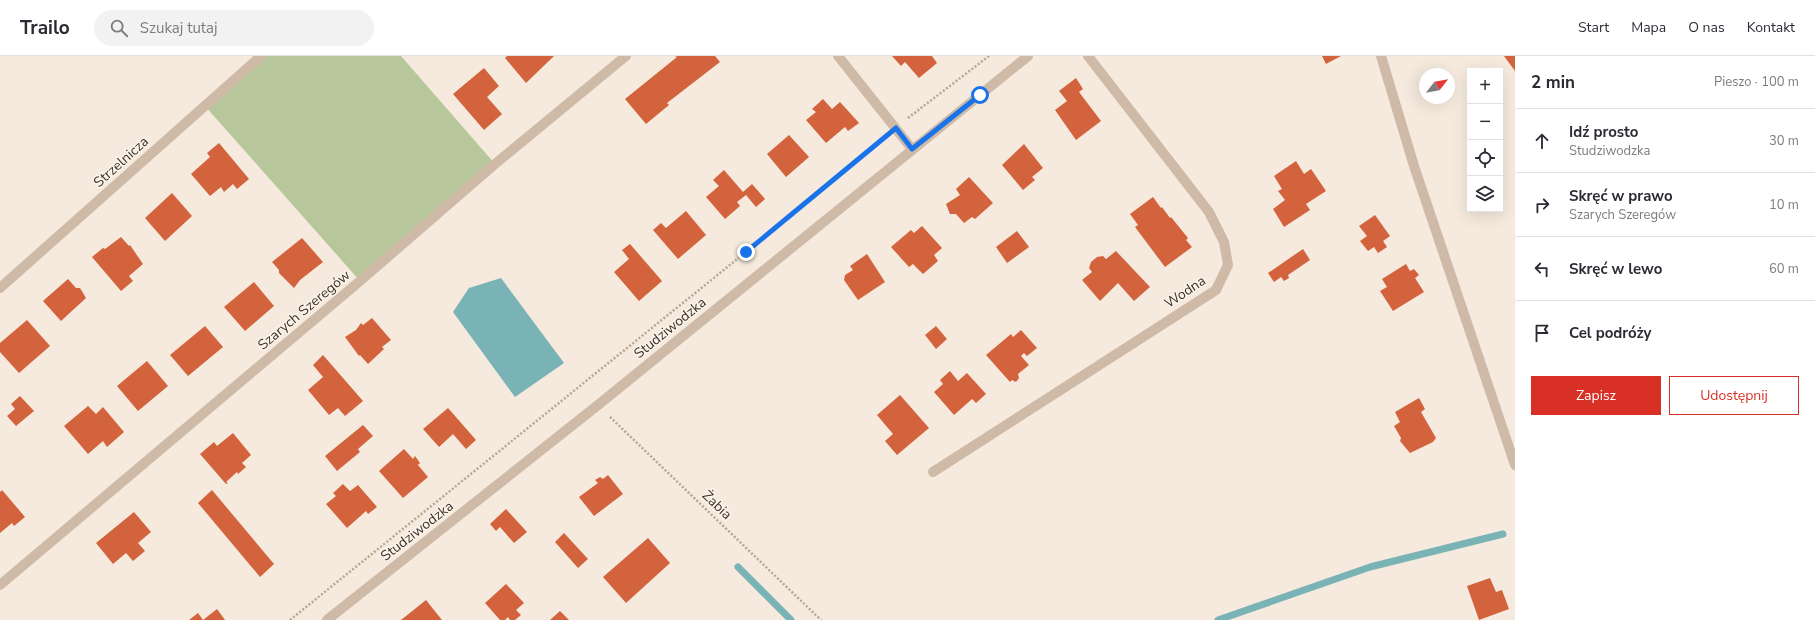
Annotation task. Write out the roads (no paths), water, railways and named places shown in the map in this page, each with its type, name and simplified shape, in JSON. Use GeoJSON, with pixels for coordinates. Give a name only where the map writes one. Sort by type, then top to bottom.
{"type":"FeatureCollection","features":[{"type":"Feature","properties":{"kind":"street","name":"Strzelnicza"},"geometry":{"type":"LineString","coordinates":[[0,288],[261,56]]}},
{"type":"Feature","properties":{"kind":"street","name":"Szarych Szeregów"},"geometry":{"type":"LineString","coordinates":[[0,585],[360,281],[501,159],[626,56]]}},
{"type":"Feature","properties":{"kind":"street"},"geometry":{"type":"LineString","coordinates":[[838,56],[912,149]]}},
{"type":"Feature","properties":{"kind":"street","name":"Studziwodzka"},"geometry":{"type":"LineString","coordinates":[[328,620],[598,405],[1028,56]]}},
{"type":"Feature","properties":{"kind":"street","name":"Wodna"},"geometry":{"type":"LineString","coordinates":[[933,472],[1216,290],[1228,265],[1224,242],[1209,212],[1088,56]]}},
{"type":"Feature","properties":{"kind":"street"},"geometry":{"type":"LineString","coordinates":[[1381,56],[1414,166],[1515,465]]}},
{"type":"Feature","properties":{"kind":"water"},"geometry":{"type":"Polygon","coordinates":[[[501,278],[564,363],[515,397],[453,312],[469,288],[501,278]]]}},
{"type":"Feature","properties":{"kind":"waterway"},"geometry":{"type":"LineString","coordinates":[[1218,620],[1370,567],[1503,534]]}},
{"type":"Feature","properties":{"kind":"waterway"},"geometry":{"type":"LineString","coordinates":[[738,567],[791,620]]}}]}
